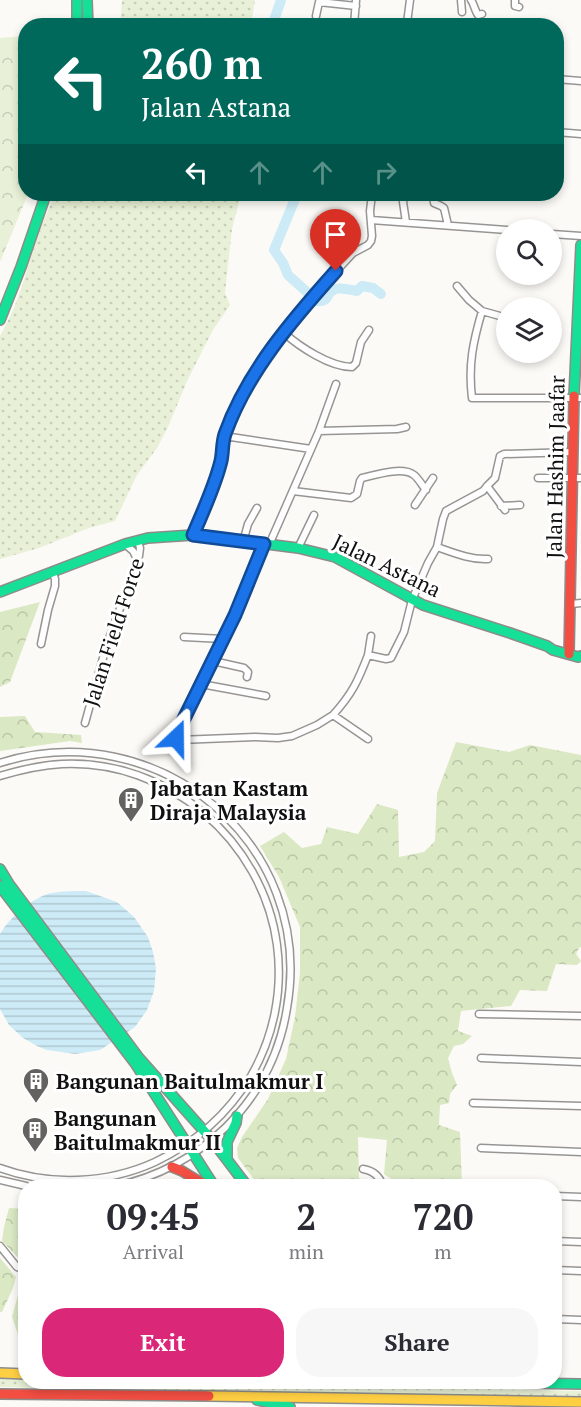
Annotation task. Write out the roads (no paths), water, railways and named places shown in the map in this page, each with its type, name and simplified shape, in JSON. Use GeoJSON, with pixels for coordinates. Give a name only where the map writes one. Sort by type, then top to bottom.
{"type":"FeatureCollection","features":[{"type":"Feature","properties":{"kind":"street"},"geometry":{"type":"LineString","coordinates":[[76,0],[77,18]]}},
{"type":"Feature","properties":{"kind":"street"},"geometry":{"type":"LineString","coordinates":[[87,0],[88,18]]}},
{"type":"Feature","properties":{"kind":"street"},"geometry":{"type":"LineString","coordinates":[[408,18],[410,0]]}},
{"type":"Feature","properties":{"kind":"street"},"geometry":{"type":"LineString","coordinates":[[461,0],[462,12]]}},
{"type":"Feature","properties":{"kind":"street"},"geometry":{"type":"LineString","coordinates":[[471,0],[478,15],[482,14]]}},
{"type":"Feature","properties":{"kind":"street"},"geometry":{"type":"LineString","coordinates":[[515,0],[515,6],[519,8]]}},
{"type":"Feature","properties":{"kind":"street"},"geometry":{"type":"LineString","coordinates":[[315,16],[319,1],[356,3],[355,18]]}},
{"type":"Feature","properties":{"kind":"street"},"geometry":{"type":"LineString","coordinates":[[564,80],[581,81]]}},
{"type":"Feature","properties":{"kind":"street"},"geometry":{"type":"LineString","coordinates":[[564,133],[581,134]]}},
{"type":"Feature","properties":{"kind":"street"},"geometry":{"type":"LineString","coordinates":[[0,320],[44,201]]}},
{"type":"Feature","properties":{"kind":"street"},"geometry":{"type":"LineString","coordinates":[[193,535],[220,463],[224,436],[251,380],[284,333],[318,291],[353,253],[371,241],[371,201]]}},
{"type":"Feature","properties":{"kind":"street"},"geometry":{"type":"LineString","coordinates":[[404,201],[406,222]]}},
{"type":"Feature","properties":{"kind":"street"},"geometry":{"type":"LineString","coordinates":[[434,201],[444,208],[448,225]]}},
{"type":"Feature","properties":{"kind":"street"},"geometry":{"type":"LineString","coordinates":[[371,220],[496,229]]}},
{"type":"Feature","properties":{"kind":"street"},"geometry":{"type":"LineString","coordinates":[[562,235],[581,236]]}},
{"type":"Feature","properties":{"kind":"street","name":"Jalan Hashim Jaafar"},"geometry":{"type":"LineString","coordinates":[[569,652],[576,478],[573,452],[577,440],[581,245]]}},
{"type":"Feature","properties":{"kind":"street"},"geometry":{"type":"LineString","coordinates":[[457,286],[482,310],[496,314]]}},
{"type":"Feature","properties":{"kind":"street"},"geometry":{"type":"LineString","coordinates":[[482,310],[470,365],[472,398],[577,397]]}},
{"type":"Feature","properties":{"kind":"street"},"geometry":{"type":"LineString","coordinates":[[284,333],[315,356],[352,367],[356,363],[362,342],[369,330]]}},
{"type":"Feature","properties":{"kind":"street"},"geometry":{"type":"LineString","coordinates":[[336,384],[293,491],[176,738],[179,740],[278,738],[292,736],[316,725],[333,715],[345,703],[357,683],[368,655],[372,636]]}},
{"type":"Feature","properties":{"kind":"street"},"geometry":{"type":"LineString","coordinates":[[319,431],[406,427]]}},
{"type":"Feature","properties":{"kind":"street"},"geometry":{"type":"LineString","coordinates":[[224,436],[311,449]]}},
{"type":"Feature","properties":{"kind":"street"},"geometry":{"type":"LineString","coordinates":[[368,655],[392,658],[404,632],[412,600],[437,547],[446,511],[483,491],[495,478],[500,456],[573,452]]}},
{"type":"Feature","properties":{"kind":"street"},"geometry":{"type":"LineString","coordinates":[[293,491],[351,498],[357,494],[362,478],[390,472],[413,474],[426,490]]}},
{"type":"Feature","properties":{"kind":"street"},"geometry":{"type":"LineString","coordinates":[[415,505],[434,478]]}},
{"type":"Feature","properties":{"kind":"street"},"geometry":{"type":"LineString","coordinates":[[538,478],[576,478]]}},
{"type":"Feature","properties":{"kind":"street"},"geometry":{"type":"LineString","coordinates":[[487,486],[503,508],[520,505]]}},
{"type":"Feature","properties":{"kind":"street"},"geometry":{"type":"LineString","coordinates":[[243,542],[248,524],[257,508]]}},
{"type":"Feature","properties":{"kind":"street"},"geometry":{"type":"LineString","coordinates":[[298,548],[314,515]]}},
{"type":"Feature","properties":{"kind":"street","name":"Jalan Astana"},"geometry":{"type":"LineString","coordinates":[[0,592],[125,544],[164,537],[193,535],[298,548],[336,557],[412,600],[553,650],[581,656]]}},
{"type":"Feature","properties":{"kind":"street","name":"Jalan Field Force"},"geometry":{"type":"LineString","coordinates":[[85,723],[106,647],[137,559],[140,548],[138,541]]}},
{"type":"Feature","properties":{"kind":"street"},"geometry":{"type":"LineString","coordinates":[[125,544],[133,551],[137,559]]}},
{"type":"Feature","properties":{"kind":"street"},"geometry":{"type":"LineString","coordinates":[[437,547],[473,558],[488,559]]}},
{"type":"Feature","properties":{"kind":"street"},"geometry":{"type":"LineString","coordinates":[[41,644],[55,586],[53,573]]}},
{"type":"Feature","properties":{"kind":"street"},"geometry":{"type":"LineString","coordinates":[[571,604],[581,603]]}},
{"type":"Feature","properties":{"kind":"street"},"geometry":{"type":"LineString","coordinates":[[184,637],[223,639]]}},
{"type":"Feature","properties":{"kind":"street"},"geometry":{"type":"LineString","coordinates":[[213,661],[244,668],[248,672],[247,677]]}},
{"type":"Feature","properties":{"kind":"street"},"geometry":{"type":"LineString","coordinates":[[201,684],[266,696]]}},
{"type":"Feature","properties":{"kind":"street"},"geometry":{"type":"LineString","coordinates":[[333,715],[368,739]]}},
{"type":"Feature","properties":{"kind":"street"},"geometry":{"type":"LineString","coordinates":[[0,763],[36,754],[81,752],[113,756],[144,765],[174,778],[201,795],[230,820],[254,849],[283,912],[291,968],[290,996],[285,1023],[275,1054],[256,1090],[237,1116],[194,1154],[172,1167],[140,1179]]}},
{"type":"Feature","properties":{"kind":"street"},"geometry":{"type":"LineString","coordinates":[[0,776],[23,769],[61,764],[97,766],[133,773],[166,787],[197,807],[222,829],[241,852],[265,897],[276,936],[279,977],[276,1007],[258,1064],[243,1089],[204,1132],[167,1156],[125,1172],[88,1179]]}},
{"type":"Feature","properties":{"kind":"street"},"geometry":{"type":"LineString","coordinates":[[0,869],[4,887],[137,1060],[212,1140],[242,1179]]}},
{"type":"Feature","properties":{"kind":"street"},"geometry":{"type":"LineString","coordinates":[[479,1014],[581,1016]]}},
{"type":"Feature","properties":{"kind":"street"},"geometry":{"type":"LineString","coordinates":[[481,1058],[581,1062]]}},
{"type":"Feature","properties":{"kind":"street"},"geometry":{"type":"LineString","coordinates":[[137,1060],[210,1179]]}},
{"type":"Feature","properties":{"kind":"street"},"geometry":{"type":"LineString","coordinates":[[473,1103],[581,1106]]}},
{"type":"Feature","properties":{"kind":"street"},"geometry":{"type":"LineString","coordinates":[[227,1160],[229,1138],[238,1120],[237,1116]]}},
{"type":"Feature","properties":{"kind":"street"},"geometry":{"type":"LineString","coordinates":[[481,1148],[581,1152]]}},
{"type":"Feature","properties":{"kind":"street"},"geometry":{"type":"LineString","coordinates":[[172,1167],[195,1179]]}},
{"type":"Feature","properties":{"kind":"street"},"geometry":{"type":"LineString","coordinates":[[0,1168],[54,1179]]}},
{"type":"Feature","properties":{"kind":"street"},"geometry":{"type":"LineString","coordinates":[[363,1169],[369,1170],[380,1179]]}},
{"type":"Feature","properties":{"kind":"street"},"geometry":{"type":"LineString","coordinates":[[0,1180],[18,1185]]}},
{"type":"Feature","properties":{"kind":"street"},"geometry":{"type":"LineString","coordinates":[[562,1196],[581,1197]]}},
{"type":"Feature","properties":{"kind":"street"},"geometry":{"type":"LineString","coordinates":[[562,1241],[581,1242]]}},
{"type":"Feature","properties":{"kind":"street"},"geometry":{"type":"LineString","coordinates":[[0,1246],[18,1267]]}},
{"type":"Feature","properties":{"kind":"street"},"geometry":{"type":"LineString","coordinates":[[562,1270],[581,1271]]}},
{"type":"Feature","properties":{"kind":"street"},"geometry":{"type":"LineString","coordinates":[[562,1319],[581,1320]]}},
{"type":"Feature","properties":{"kind":"street"},"geometry":{"type":"LineString","coordinates":[[0,1373],[18,1374]]}},
{"type":"Feature","properties":{"kind":"street"},"geometry":{"type":"LineString","coordinates":[[562,1383],[581,1384]]}},
{"type":"Feature","properties":{"kind":"street"},"geometry":{"type":"LineString","coordinates":[[0,1394],[225,1395],[581,1402]]}},
{"type":"Feature","properties":{"kind":"street"},"geometry":{"type":"LineString","coordinates":[[225,1395],[290,1407]]}},
{"type":"Feature","properties":{"kind":"street"},"geometry":{"type":"LineString","coordinates":[[513,1407],[546,1401]]}},
{"type":"Feature","properties":{"kind":"water"},"geometry":{"type":"Polygon","coordinates":[[[86,891],[117,902],[134,917],[148,937],[156,968],[154,991],[147,1010],[135,1027],[100,1050],[75,1054],[47,1050],[23,1038],[9,1025],[0,1009],[0,934],[16,915],[38,898],[56,892],[86,891]]]}},
{"type":"Feature","properties":{"kind":"waterway"},"geometry":{"type":"LineString","coordinates":[[275,18],[281,0]]}},
{"type":"Feature","properties":{"kind":"waterway"},"geometry":{"type":"LineString","coordinates":[[294,201],[274,250],[288,275],[317,301],[326,299],[330,292],[338,288],[357,291],[362,286],[373,288],[381,294]]}},
{"type":"Feature","properties":{"kind":"place","name":"Jabatan Kastam Diraja Malaysia"},"geometry":{"type":"Point","coordinates":[131,823]}},
{"type":"Feature","properties":{"kind":"place","name":"Bangunan Baitulmakmur I"},"geometry":{"type":"Point","coordinates":[36,1104]}},
{"type":"Feature","properties":{"kind":"place","name":"Bangunan Baitulmakmur II"},"geometry":{"type":"Point","coordinates":[35,1153]}}]}
